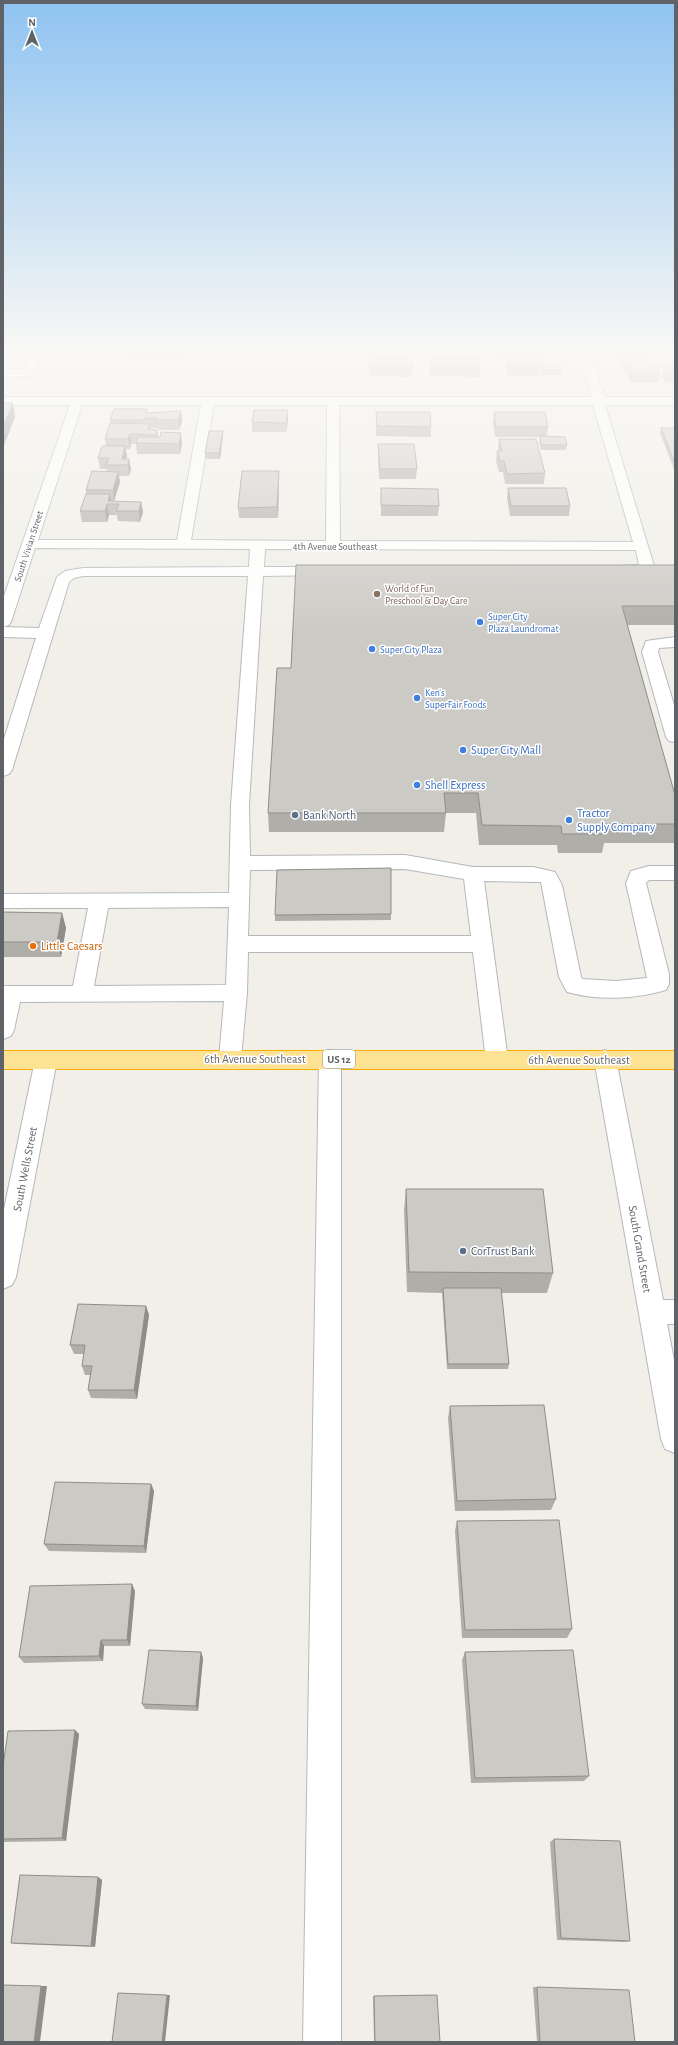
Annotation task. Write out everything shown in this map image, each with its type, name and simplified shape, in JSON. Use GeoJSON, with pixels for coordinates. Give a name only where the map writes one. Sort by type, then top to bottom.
{"type":"FeatureCollection","features":[{"type":"Feature","properties":{"kind":"highway","name":"6th Avenue Southeast"},"geometry":{"type":"LineString","coordinates":[[3,1060],[675,1060]]}},
{"type":"Feature","properties":{"kind":"street","name":"South Vivian Street"},"geometry":{"type":"LineString","coordinates":[[3,622],[61,447]]}},
{"type":"Feature","properties":{"kind":"street"},"geometry":{"type":"LineString","coordinates":[[183,545],[200,447]]}},
{"type":"Feature","properties":{"kind":"street"},"geometry":{"type":"LineString","coordinates":[[333,447],[334,546]]}},
{"type":"Feature","properties":{"kind":"street"},"geometry":{"type":"LineString","coordinates":[[609,569],[655,569],[642,546],[611,447]]}},
{"type":"Feature","properties":{"kind":"street","name":"4th Avenue Southeast"},"geometry":{"type":"LineString","coordinates":[[29,544],[334,546],[488,552],[642,546]]}},
{"type":"Feature","properties":{"kind":"street"},"geometry":{"type":"LineString","coordinates":[[230,1059],[236,993],[238,944],[240,805],[258,546]]}},
{"type":"Feature","properties":{"kind":"street"},"geometry":{"type":"LineString","coordinates":[[3,770],[62,580],[70,574],[82,572],[342,571]]}},
{"type":"Feature","properties":{"kind":"street"},"geometry":{"type":"LineString","coordinates":[[3,632],[46,633]]}},
{"type":"Feature","properties":{"kind":"street"},"geometry":{"type":"LineString","coordinates":[[675,642],[652,644],[650,652],[668,686],[675,738]]}},
{"type":"Feature","properties":{"kind":"street"},"geometry":{"type":"LineString","coordinates":[[240,863],[405,862],[473,874],[533,874],[548,877],[552,885],[570,977],[575,986],[588,988],[644,988],[658,984],[658,974],[636,883],[638,876],[649,873],[675,873]]}},
{"type":"Feature","properties":{"kind":"street"},"geometry":{"type":"LineString","coordinates":[[473,874],[497,1060]]}},
{"type":"Feature","properties":{"kind":"street"},"geometry":{"type":"LineString","coordinates":[[82,994],[99,900]]}},
{"type":"Feature","properties":{"kind":"street"},"geometry":{"type":"LineString","coordinates":[[3,901],[239,900]]}},
{"type":"Feature","properties":{"kind":"street"},"geometry":{"type":"LineString","coordinates":[[238,944],[483,944]]}},
{"type":"Feature","properties":{"kind":"street"},"geometry":{"type":"LineString","coordinates":[[3,1030],[7,994],[236,993]]}},
{"type":"Feature","properties":{"kind":"street"},"geometry":{"type":"LineString","coordinates":[[322,2042],[330,1059]]}},
{"type":"Feature","properties":{"kind":"street","name":"South Grand Street"},"geometry":{"type":"LineString","coordinates":[[605,1059],[664,1312],[675,1439]]}},
{"type":"Feature","properties":{"kind":"street","name":"South Wells Street"},"geometry":{"type":"LineString","coordinates":[[3,1277],[46,1060]]}},
{"type":"Feature","properties":{"kind":"building"},"geometry":{"type":"Polygon","coordinates":[[[102,447],[125,447],[122,459],[129,459],[128,465],[106,465],[109,458],[98,458],[102,447]]]}},
{"type":"Feature","properties":{"kind":"building"},"geometry":{"type":"Polygon","coordinates":[[[206,447],[220,447],[219,453],[205,453],[206,447]]]}},
{"type":"Feature","properties":{"kind":"building"},"geometry":{"type":"Polygon","coordinates":[[[378,447],[414,447],[417,469],[380,469],[378,447]]]}},
{"type":"Feature","properties":{"kind":"building"},"geometry":{"type":"Polygon","coordinates":[[[501,447],[538,447],[545,473],[507,474],[504,461],[500,461],[497,451],[502,451],[501,447]]]}},
{"type":"Feature","properties":{"kind":"building"},"geometry":{"type":"Polygon","coordinates":[[[669,447],[675,447],[675,464],[669,447]]]}},
{"type":"Feature","properties":{"kind":"building"},"geometry":{"type":"Polygon","coordinates":[[[92,471],[118,472],[113,490],[86,490],[92,471]]]}},
{"type":"Feature","properties":{"kind":"building"},"geometry":{"type":"Polygon","coordinates":[[[242,471],[279,471],[277,507],[238,508],[242,471]]]}},
{"type":"Feature","properties":{"kind":"building"},"geometry":{"type":"Polygon","coordinates":[[[381,488],[438,489],[439,506],[381,505],[381,488]]]}},
{"type":"Feature","properties":{"kind":"building"},"geometry":{"type":"Polygon","coordinates":[[[508,488],[566,488],[570,506],[511,506],[508,488]]]}},
{"type":"Feature","properties":{"kind":"building"},"geometry":{"type":"Polygon","coordinates":[[[86,494],[110,494],[108,501],[141,502],[139,511],[116,511],[119,504],[107,504],[105,511],[80,511],[86,494]]]}},
{"type":"Feature","properties":{"kind":"building","name":"Super City Mall"},"geometry":{"type":"Polygon","coordinates":[[[296,565],[675,565],[675,606],[622,606],[675,795],[675,824],[604,824],[606,834],[562,834],[561,826],[482,825],[478,793],[444,793],[446,813],[268,813],[277,668],[291,668],[296,565]]]}},
{"type":"Feature","properties":{"kind":"building"},"geometry":{"type":"Polygon","coordinates":[[[391,868],[391,914],[275,915],[277,870],[391,868]]]}},
{"type":"Feature","properties":{"kind":"building"},"geometry":{"type":"Polygon","coordinates":[[[3,912],[62,913],[57,942],[3,942],[3,912]]]}},
{"type":"Feature","properties":{"kind":"building"},"geometry":{"type":"Polygon","coordinates":[[[406,1189],[543,1189],[553,1273],[409,1272],[406,1189]]]}},
{"type":"Feature","properties":{"kind":"building"},"geometry":{"type":"Polygon","coordinates":[[[443,1288],[501,1288],[509,1364],[448,1364],[443,1288]]]}},
{"type":"Feature","properties":{"kind":"building"},"geometry":{"type":"Polygon","coordinates":[[[78,1304],[146,1306],[134,1390],[88,1390],[92,1366],[82,1366],[85,1345],[70,1345],[78,1304]]]}},
{"type":"Feature","properties":{"kind":"building"},"geometry":{"type":"Polygon","coordinates":[[[544,1405],[556,1499],[457,1501],[450,1406],[544,1405]]]}},
{"type":"Feature","properties":{"kind":"building"},"geometry":{"type":"Polygon","coordinates":[[[55,1482],[151,1484],[144,1546],[44,1544],[55,1482]]]}},
{"type":"Feature","properties":{"kind":"building"},"geometry":{"type":"Polygon","coordinates":[[[559,1520],[572,1629],[465,1630],[457,1521],[559,1520]]]}},
{"type":"Feature","properties":{"kind":"building"},"geometry":{"type":"Polygon","coordinates":[[[132,1584],[127,1640],[101,1640],[99,1656],[19,1657],[30,1586],[132,1584]]]}},
{"type":"Feature","properties":{"kind":"building"},"geometry":{"type":"Polygon","coordinates":[[[149,1650],[201,1652],[196,1706],[142,1704],[149,1650]]]}},
{"type":"Feature","properties":{"kind":"building"},"geometry":{"type":"Polygon","coordinates":[[[573,1650],[589,1776],[475,1778],[465,1652],[573,1650]]]}},
{"type":"Feature","properties":{"kind":"building"},"geometry":{"type":"Polygon","coordinates":[[[75,1730],[62,1838],[3,1839],[3,1766],[8,1731],[75,1730]]]}},
{"type":"Feature","properties":{"kind":"building"},"geometry":{"type":"Polygon","coordinates":[[[554,1839],[620,1841],[630,1941],[561,1938],[554,1839]]]}},
{"type":"Feature","properties":{"kind":"building"},"geometry":{"type":"Polygon","coordinates":[[[20,1875],[98,1877],[91,1946],[11,1943],[20,1875]]]}},
{"type":"Feature","properties":{"kind":"building"},"geometry":{"type":"Polygon","coordinates":[[[3,1985],[41,1986],[34,2042],[3,2042],[3,1985]]]}},
{"type":"Feature","properties":{"kind":"building"},"geometry":{"type":"Polygon","coordinates":[[[537,1987],[629,1990],[635,2042],[540,2042],[537,1987]]]}},
{"type":"Feature","properties":{"kind":"building"},"geometry":{"type":"Polygon","coordinates":[[[118,1993],[167,1995],[162,2042],[112,2042],[118,1993]]]}},
{"type":"Feature","properties":{"kind":"building"},"geometry":{"type":"Polygon","coordinates":[[[437,1995],[440,2042],[375,2042],[374,1996],[437,1995]]]}},
{"type":"Feature","properties":{"kind":"place","name":"World of Fun Preschool & Day Care"},"geometry":{"type":"Point","coordinates":[377,594]}},
{"type":"Feature","properties":{"kind":"place","name":"Super City Plaza Laundromat"},"geometry":{"type":"Point","coordinates":[480,622]}},
{"type":"Feature","properties":{"kind":"place","name":"Super City Plaza"},"geometry":{"type":"Point","coordinates":[372,649]}},
{"type":"Feature","properties":{"kind":"place","name":"Ken's SuperFair Foods"},"geometry":{"type":"Point","coordinates":[417,698]}},
{"type":"Feature","properties":{"kind":"place","name":"Super City Mall"},"geometry":{"type":"Point","coordinates":[463,750]}},
{"type":"Feature","properties":{"kind":"place","name":"Shell Express"},"geometry":{"type":"Point","coordinates":[417,785]}},
{"type":"Feature","properties":{"kind":"place","name":"Bank North"},"geometry":{"type":"Point","coordinates":[295,815]}},
{"type":"Feature","properties":{"kind":"place","name":"Tractor Supply Company"},"geometry":{"type":"Point","coordinates":[569,820]}},
{"type":"Feature","properties":{"kind":"place","name":"Little Caesars"},"geometry":{"type":"Point","coordinates":[33,946]}},
{"type":"Feature","properties":{"kind":"place","name":"CorTrust Bank"},"geometry":{"type":"Point","coordinates":[463,1251]}}]}
